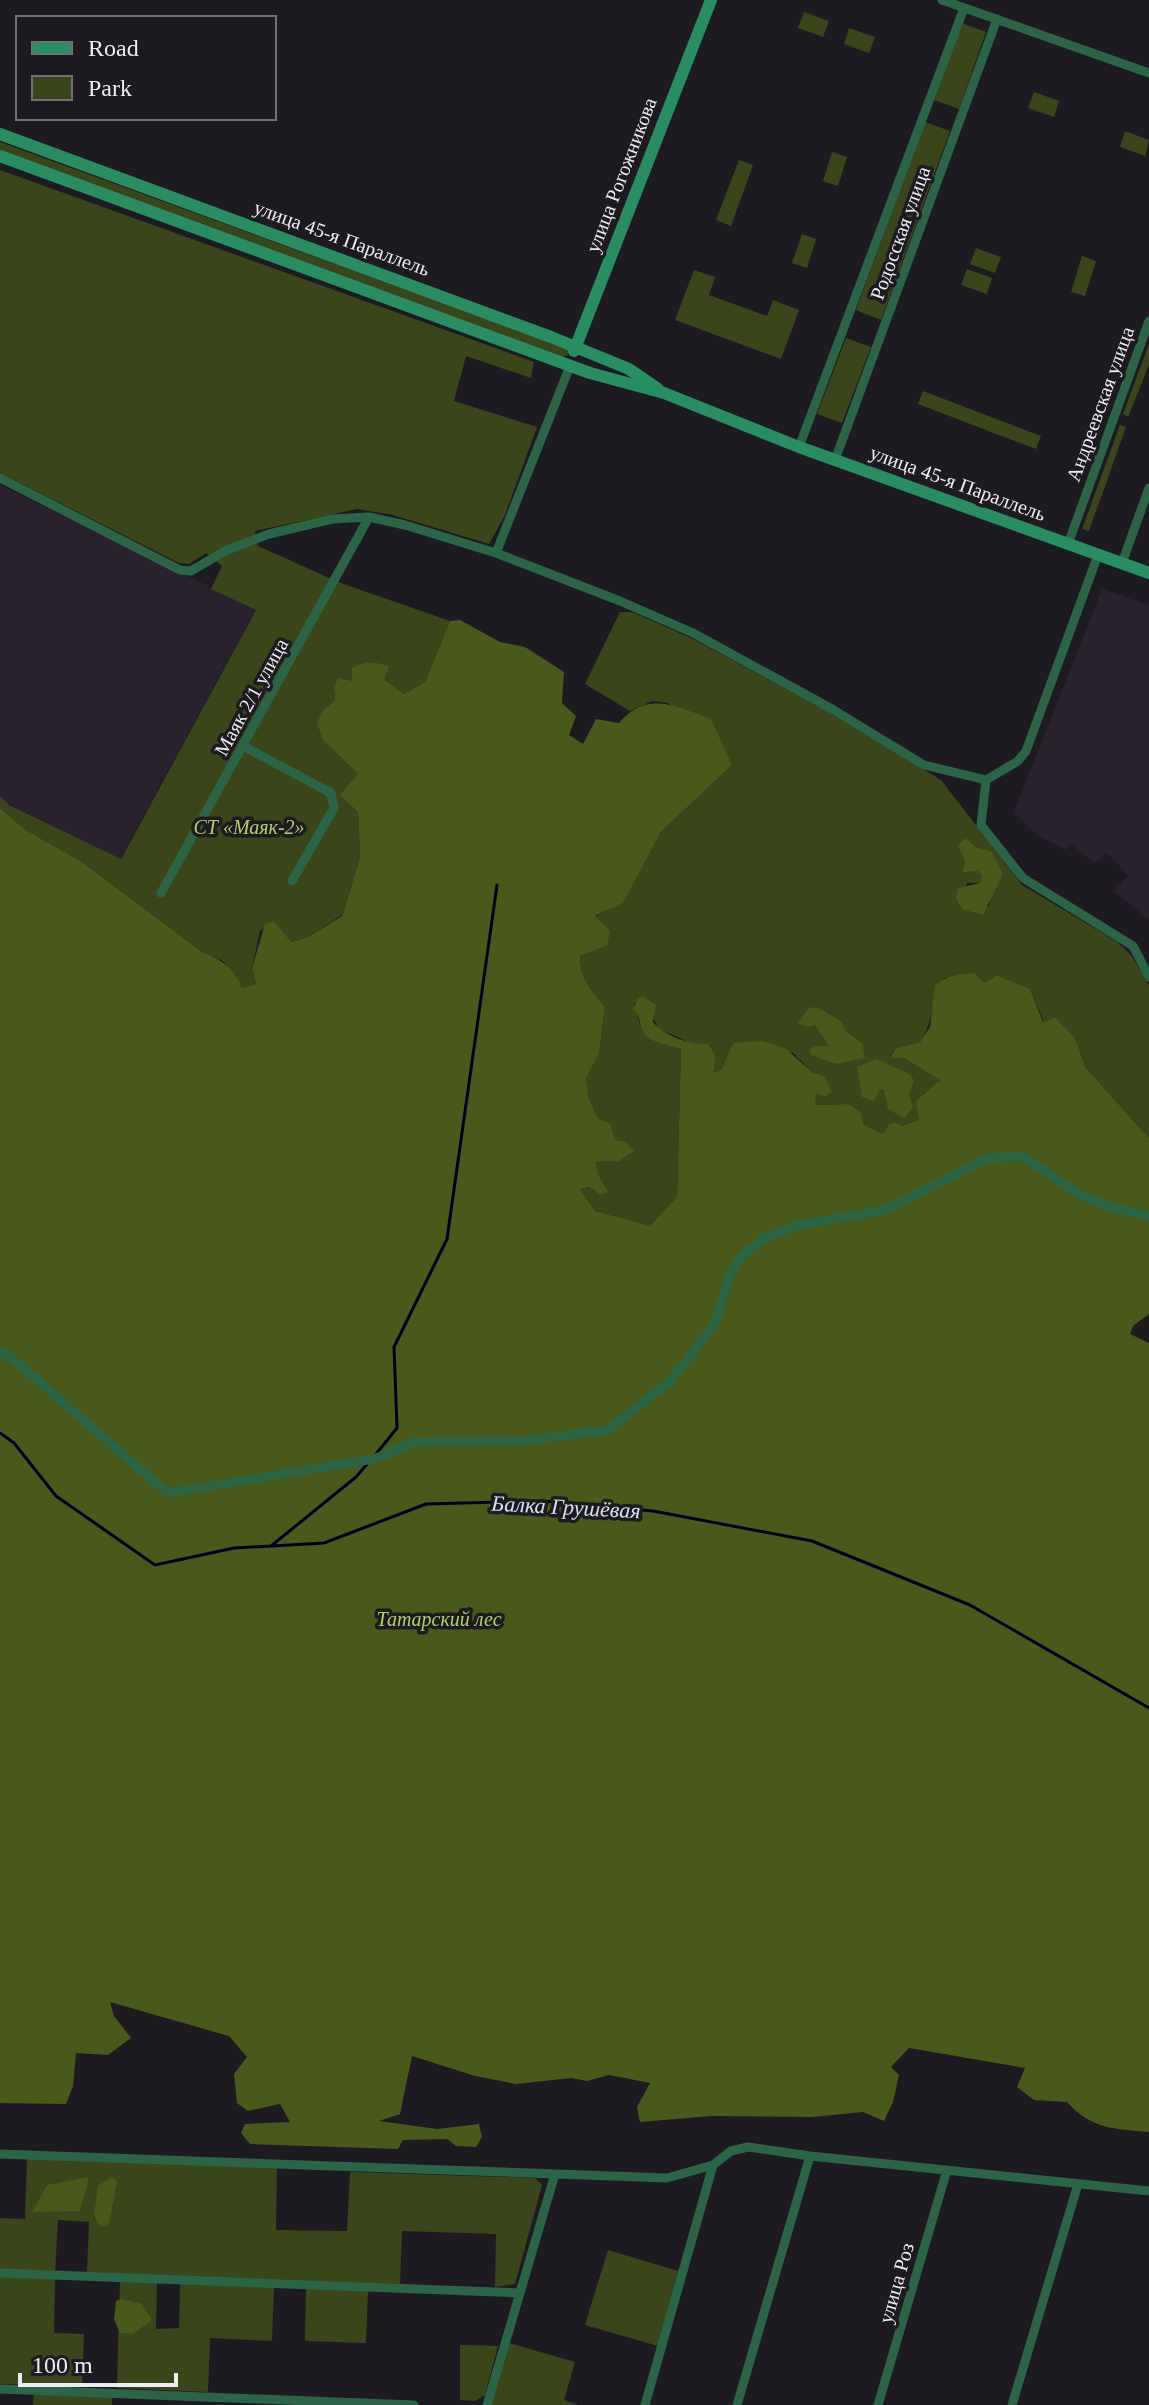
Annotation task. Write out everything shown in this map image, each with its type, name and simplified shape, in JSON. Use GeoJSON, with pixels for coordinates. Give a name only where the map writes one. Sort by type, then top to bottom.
{"type":"FeatureCollection","features":[{"type":"Feature","properties":{"kind":"main road","name":"улица Рогожникова"},"geometry":{"type":"LineString","coordinates":[[570,366],[711,0]]}},
{"type":"Feature","properties":{"kind":"main road","name":"улица 45-я Параллель"},"geometry":{"type":"LineString","coordinates":[[0,134],[576,346],[629,369],[664,393]]}},
{"type":"Feature","properties":{"kind":"main road","name":"улица 45-я Параллель"},"geometry":{"type":"LineString","coordinates":[[0,156],[570,366],[664,393],[799,447],[1149,573]]}},
{"type":"Feature","properties":{"kind":"street"},"geometry":{"type":"LineString","coordinates":[[942,0],[1149,73]]}},
{"type":"Feature","properties":{"kind":"street","name":"Родосская улица"},"geometry":{"type":"LineString","coordinates":[[799,447],[964,8]]}},
{"type":"Feature","properties":{"kind":"street","name":"Родосская улица"},"geometry":{"type":"LineString","coordinates":[[835,460],[997,19]]}},
{"type":"Feature","properties":{"kind":"street","name":"Андреевская улица"},"geometry":{"type":"LineString","coordinates":[[1068,544],[1149,321]]}},
{"type":"Feature","properties":{"kind":"street"},"geometry":{"type":"LineString","coordinates":[[496,553],[570,366]]}},
{"type":"Feature","properties":{"kind":"street"},"geometry":{"type":"LineString","coordinates":[[0,478],[180,570],[191,571],[225,551],[269,534],[332,519],[369,517],[496,553],[595,590],[693,633],[832,709],[924,765],[986,780],[1018,761],[1026,751],[1098,555]]}},
{"type":"Feature","properties":{"kind":"street"},"geometry":{"type":"LineString","coordinates":[[1122,563],[1149,488]]}},
{"type":"Feature","properties":{"kind":"street","name":"Маяк 2/1 улица"},"geometry":{"type":"LineString","coordinates":[[161,893],[245,747],[369,517]]}},
{"type":"Feature","properties":{"kind":"street"},"geometry":{"type":"LineString","coordinates":[[245,747],[331,793],[334,808],[292,881]]}},
{"type":"Feature","properties":{"kind":"street"},"geometry":{"type":"LineString","coordinates":[[986,780],[981,825],[1023,878],[1133,946],[1149,977]]}},
{"type":"Feature","properties":{"kind":"street"},"geometry":{"type":"LineString","coordinates":[[0,1352],[8,1355],[168,1493],[374,1459],[414,1442],[522,1441],[608,1430],[669,1382],[680,1369],[715,1323],[730,1273],[742,1256],[764,1238],[798,1225],[885,1210],[987,1158],[1023,1156],[1078,1194],[1113,1208],[1149,1216]]}},
{"type":"Feature","properties":{"kind":"street"},"geometry":{"type":"LineString","coordinates":[[0,2154],[667,2178],[713,2165],[731,2151],[748,2147],[1149,2191]]}},
{"type":"Feature","properties":{"kind":"street"},"geometry":{"type":"LineString","coordinates":[[737,2405],[810,2156]]}},
{"type":"Feature","properties":{"kind":"street"},"geometry":{"type":"LineString","coordinates":[[645,2405],[713,2165]]}},
{"type":"Feature","properties":{"kind":"street","name":"улица Роз"},"geometry":{"type":"LineString","coordinates":[[878,2405],[947,2170]]}},
{"type":"Feature","properties":{"kind":"street"},"geometry":{"type":"LineString","coordinates":[[487,2405],[555,2174]]}},
{"type":"Feature","properties":{"kind":"street"},"geometry":{"type":"LineString","coordinates":[[1012,2405],[1078,2184]]}},
{"type":"Feature","properties":{"kind":"street"},"geometry":{"type":"LineString","coordinates":[[0,2273],[520,2293]]}},
{"type":"Feature","properties":{"kind":"street"},"geometry":{"type":"LineString","coordinates":[[0,2389],[414,2405]]}},
{"type":"Feature","properties":{"kind":"shaded area"},"geometry":{"type":"Polygon","coordinates":[[[0,485],[256,609],[120,859],[9,805],[0,796],[0,485]]]}},
{"type":"Feature","properties":{"kind":"shaded area"},"geometry":{"type":"Polygon","coordinates":[[[1102,589],[1149,605],[1149,920],[1114,891],[1128,875],[1107,853],[1095,863],[1070,844],[1066,850],[1037,835],[1014,812],[1102,589]]]}},
{"type":"Feature","properties":{"kind":"green space"},"geometry":{"type":"Polygon","coordinates":[[[804,12],[829,21],[823,37],[798,28],[804,12]]]}},
{"type":"Feature","properties":{"kind":"green space"},"geometry":{"type":"Polygon","coordinates":[[[962,23],[986,32],[959,109],[934,100],[962,23]]]}},
{"type":"Feature","properties":{"kind":"green space"},"geometry":{"type":"Polygon","coordinates":[[[849,28],[875,37],[869,53],[844,44],[849,28]]]}},
{"type":"Feature","properties":{"kind":"green space"},"geometry":{"type":"Polygon","coordinates":[[[1034,92],[1059,101],[1054,117],[1028,108],[1034,92]]]}},
{"type":"Feature","properties":{"kind":"green space"},"geometry":{"type":"Polygon","coordinates":[[[925,122],[950,131],[881,320],[856,310],[925,122]]]}},
{"type":"Feature","properties":{"kind":"green space"},"geometry":{"type":"Polygon","coordinates":[[[1125,131],[1149,140],[1145,156],[1120,147],[1125,131]]]}},
{"type":"Feature","properties":{"kind":"green space"},"geometry":{"type":"Polygon","coordinates":[[[0,142],[568,349],[568,355],[562,357],[0,152],[0,142]]]}},
{"type":"Feature","properties":{"kind":"green space"},"geometry":{"type":"Polygon","coordinates":[[[832,152],[847,157],[838,186],[823,181],[832,152]]]}},
{"type":"Feature","properties":{"kind":"green space"},"geometry":{"type":"Polygon","coordinates":[[[739,160],[753,165],[731,226],[716,220],[739,160]]]}},
{"type":"Feature","properties":{"kind":"green space","name":"СТ «Маяк-2»"},"geometry":{"type":"Polygon","coordinates":[[[0,170],[534,362],[531,378],[466,356],[454,401],[537,427],[505,515],[489,544],[393,515],[357,509],[255,531],[258,546],[338,582],[450,621],[425,682],[404,694],[370,680],[334,688],[335,700],[323,710],[333,750],[359,775],[341,795],[358,812],[360,857],[342,915],[308,937],[290,942],[274,921],[260,931],[252,968],[256,984],[242,988],[223,961],[201,951],[82,862],[26,830],[0,808],[0,796],[9,805],[121,859],[256,610],[211,589],[222,566],[206,553],[189,564],[179,563],[0,473],[0,170]]]}},
{"type":"Feature","properties":{"kind":"green space"},"geometry":{"type":"Polygon","coordinates":[[[802,234],[816,239],[807,268],[792,263],[802,234]]]}},
{"type":"Feature","properties":{"kind":"green space"},"geometry":{"type":"Polygon","coordinates":[[[976,248],[1001,257],[995,273],[970,264],[976,248]]]}},
{"type":"Feature","properties":{"kind":"green space"},"geometry":{"type":"Polygon","coordinates":[[[1082,256],[1096,261],[1085,296],[1071,292],[1082,256]]]}},
{"type":"Feature","properties":{"kind":"green space"},"geometry":{"type":"Polygon","coordinates":[[[967,269],[992,278],[987,294],[961,285],[967,269]]]}},
{"type":"Feature","properties":{"kind":"green space"},"geometry":{"type":"Polygon","coordinates":[[[694,270],[715,277],[709,295],[767,316],[773,300],[799,310],[781,359],[675,320],[694,270]]]}},
{"type":"Feature","properties":{"kind":"green space"},"geometry":{"type":"Polygon","coordinates":[[[846,338],[871,347],[842,423],[817,414],[846,338]]]}},
{"type":"Feature","properties":{"kind":"green space"},"geometry":{"type":"Polygon","coordinates":[[[1149,344],[1149,365],[1128,417],[1123,414],[1149,344]]]}},
{"type":"Feature","properties":{"kind":"green space"},"geometry":{"type":"Polygon","coordinates":[[[923,391],[1041,436],[1036,449],[918,404],[923,391]]]}},
{"type":"Feature","properties":{"kind":"green space"},"geometry":{"type":"Polygon","coordinates":[[[1120,425],[1126,427],[1089,531],[1082,529],[1120,425]]]}},
{"type":"Feature","properties":{"kind":"green space"},"geometry":{"type":"Polygon","coordinates":[[[620,612],[632,612],[691,638],[827,711],[941,780],[1022,885],[1116,941],[1131,955],[1149,985],[1149,1138],[1086,1068],[1075,1038],[1044,1022],[1030,989],[997,975],[984,983],[975,973],[944,978],[920,1042],[896,1048],[890,1057],[904,1058],[940,1079],[934,1089],[924,1093],[919,1120],[902,1126],[895,1122],[888,1124],[885,1132],[880,1133],[863,1124],[850,1104],[815,1105],[813,1098],[824,1076],[812,1072],[793,1053],[733,1043],[721,1070],[714,1072],[707,1057],[700,1051],[684,1040],[659,1030],[643,996],[634,1004],[642,1030],[662,1044],[681,1049],[677,1197],[650,1227],[595,1211],[580,1189],[590,1187],[595,1192],[596,1161],[619,1161],[620,1144],[614,1140],[610,1123],[598,1118],[589,1099],[586,1079],[599,1054],[605,1007],[584,977],[580,956],[607,946],[595,917],[623,902],[661,832],[732,765],[668,703],[652,701],[630,711],[585,684],[620,612]],[[965,861],[962,871],[978,871],[982,876],[981,883],[967,883],[961,903],[989,906],[993,889],[1003,874],[965,861]],[[809,1008],[799,1023],[815,1024],[830,1047],[814,1046],[812,1056],[836,1064],[862,1043],[846,1031],[841,1021],[809,1008]]]}},
{"type":"Feature","properties":{"kind":"green space","name":"Татарский лес"},"geometry":{"type":"Polygon","coordinates":[[[460,620],[500,642],[525,647],[564,672],[562,703],[576,716],[569,735],[583,744],[596,719],[619,723],[640,707],[662,704],[711,719],[732,765],[661,832],[623,903],[595,916],[610,931],[607,946],[580,956],[584,977],[605,1007],[599,1054],[586,1079],[589,1099],[598,1118],[610,1123],[615,1140],[626,1142],[634,1151],[619,1161],[596,1161],[597,1173],[608,1192],[601,1195],[589,1187],[580,1189],[595,1211],[650,1226],[677,1197],[681,1049],[658,1042],[644,1032],[633,1010],[637,999],[643,996],[656,1005],[653,1022],[663,1031],[686,1041],[708,1044],[715,1055],[714,1072],[721,1070],[733,1043],[762,1041],[785,1048],[812,1072],[824,1076],[832,1092],[826,1096],[816,1094],[815,1105],[849,1104],[861,1113],[863,1124],[880,1133],[885,1132],[888,1124],[895,1122],[902,1126],[919,1120],[916,1101],[940,1080],[904,1058],[890,1058],[896,1048],[920,1042],[930,1027],[935,985],[959,975],[975,973],[984,983],[997,975],[1030,989],[1043,1022],[1055,1018],[1075,1038],[1086,1068],[1149,1138],[1149,1314],[1133,1326],[1130,1334],[1149,1343],[1149,2132],[1094,2123],[1067,2102],[1034,2100],[1017,2087],[1025,2068],[909,2048],[891,2067],[899,2075],[893,2102],[884,2121],[863,2112],[812,2117],[711,2116],[640,2122],[637,2107],[650,2083],[609,2075],[587,2081],[571,2078],[516,2084],[475,2076],[412,2056],[400,2114],[379,2121],[437,2129],[479,2124],[482,2137],[476,2147],[456,2146],[447,2139],[403,2140],[398,2149],[250,2144],[241,2133],[245,2124],[290,2122],[280,2104],[248,2111],[237,2103],[234,2074],[247,2057],[229,2036],[110,2002],[114,2016],[131,2038],[108,2055],[76,2053],[73,2086],[66,2104],[0,2103],[0,808],[26,830],[82,862],[201,951],[226,965],[242,988],[256,984],[252,968],[265,924],[274,921],[291,942],[308,937],[342,916],[360,857],[358,812],[340,795],[358,774],[323,740],[317,723],[323,710],[335,700],[334,688],[338,678],[352,681],[352,668],[370,662],[389,666],[384,680],[404,694],[425,682],[450,621],[460,620]]]}},
{"type":"Feature","properties":{"kind":"green space"},"geometry":{"type":"Polygon","coordinates":[[[965,838],[977,848],[991,851],[1003,874],[983,915],[962,909],[956,898],[958,888],[980,883],[982,876],[978,871],[962,872],[965,861],[958,846],[965,838]]]}},
{"type":"Feature","properties":{"kind":"green space"},"geometry":{"type":"Polygon","coordinates":[[[817,1007],[841,1021],[846,1031],[862,1043],[865,1058],[836,1064],[812,1056],[809,1050],[814,1046],[829,1046],[815,1025],[807,1027],[798,1023],[809,1008],[817,1007]]]}},
{"type":"Feature","properties":{"kind":"green space"},"geometry":{"type":"Polygon","coordinates":[[[877,1059],[911,1075],[914,1081],[909,1094],[913,1108],[904,1118],[888,1109],[884,1089],[880,1089],[874,1101],[862,1097],[857,1067],[877,1059]]]}},
{"type":"Feature","properties":{"kind":"green space"},"geometry":{"type":"Polygon","coordinates":[[[27,2158],[277,2168],[276,2230],[347,2231],[350,2172],[535,2178],[542,2185],[515,2284],[495,2287],[496,2234],[402,2231],[400,2284],[87,2272],[89,2222],[58,2220],[55,2272],[0,2270],[0,2218],[25,2219],[27,2158]]]}},
{"type":"Feature","properties":{"kind":"green space"},"geometry":{"type":"Polygon","coordinates":[[[89,2177],[80,2211],[32,2212],[47,2185],[89,2177]]]}},
{"type":"Feature","properties":{"kind":"green space"},"geometry":{"type":"Polygon","coordinates":[[[111,2177],[117,2181],[109,2224],[104,2227],[99,2225],[94,2215],[98,2186],[111,2177]]]}},
{"type":"Feature","properties":{"kind":"green space"},"geometry":{"type":"Polygon","coordinates":[[[608,2250],[678,2271],[658,2346],[585,2325],[608,2250]]]}},
{"type":"Feature","properties":{"kind":"green space"},"geometry":{"type":"Polygon","coordinates":[[[0,2277],[55,2279],[54,2333],[84,2334],[82,2386],[0,2384],[0,2277]]]}},
{"type":"Feature","properties":{"kind":"green space"},"geometry":{"type":"Polygon","coordinates":[[[120,2280],[157,2282],[156,2329],[179,2328],[180,2283],[274,2286],[272,2341],[210,2338],[208,2392],[117,2388],[120,2280]]]}},
{"type":"Feature","properties":{"kind":"green space"},"geometry":{"type":"Polygon","coordinates":[[[306,2287],[368,2290],[366,2343],[305,2341],[306,2287]]]}},
{"type":"Feature","properties":{"kind":"green space"},"geometry":{"type":"Polygon","coordinates":[[[122,2299],[142,2304],[152,2320],[133,2334],[120,2333],[114,2319],[116,2301],[122,2299]]]}},
{"type":"Feature","properties":{"kind":"green space"},"geometry":{"type":"Polygon","coordinates":[[[509,2343],[575,2362],[564,2400],[578,2405],[491,2405],[509,2343]]]}},
{"type":"Feature","properties":{"kind":"green space"},"geometry":{"type":"Polygon","coordinates":[[[460,2345],[498,2346],[485,2395],[475,2401],[460,2400],[460,2345]]]}},
{"type":"Feature","properties":{"kind":"green space"},"geometry":{"type":"Polygon","coordinates":[[[34,2393],[112,2396],[112,2405],[33,2405],[34,2393]]]}},
{"type":"Feature","properties":{"kind":"waterway"},"geometry":{"type":"LineString","coordinates":[[376,1454],[397,1428],[394,1347],[447,1239],[497,885]]}},
{"type":"Feature","properties":{"kind":"waterway","name":"Балка Грушёвая"},"geometry":{"type":"LineString","coordinates":[[0,1433],[14,1443],[56,1496],[155,1565],[234,1548],[324,1543],[426,1504],[543,1501],[653,1511],[812,1541],[970,1605],[1149,1708]]}},
{"type":"Feature","properties":{"kind":"waterway"},"geometry":{"type":"LineString","coordinates":[[271,1546],[356,1477],[368,1463]]}}]}
